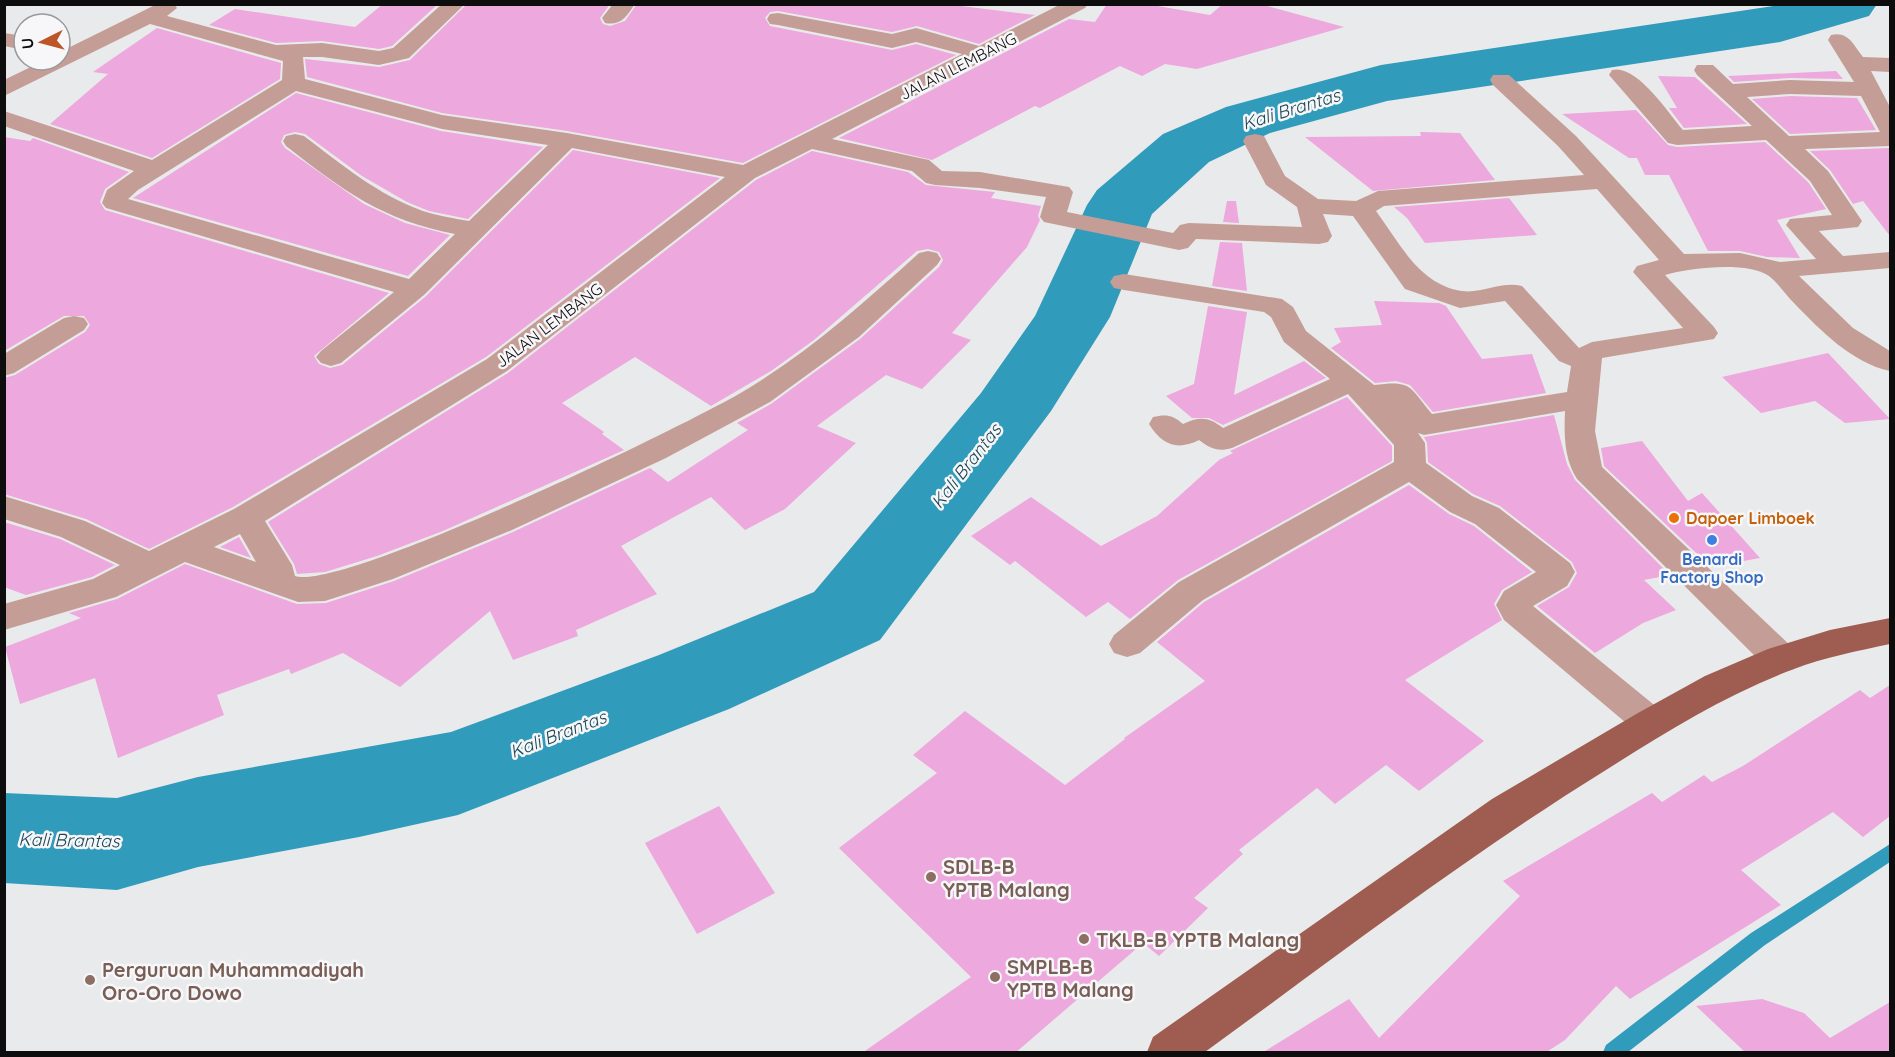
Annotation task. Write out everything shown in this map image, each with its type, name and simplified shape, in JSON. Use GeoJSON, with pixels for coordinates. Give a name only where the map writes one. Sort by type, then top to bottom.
{"type":"FeatureCollection","features":[{"type":"Feature","properties":{"kind":"main road"},"geometry":{"type":"LineString","coordinates":[[1169,1053],[1506,812],[1651,723],[1718,686],[1781,659],[1830,643],[1890,631]]}},
{"type":"Feature","properties":{"kind":"street"},"geometry":{"type":"LineString","coordinates":[[72,50],[172,4]]}},
{"type":"Feature","properties":{"kind":"street"},"geometry":{"type":"LineString","coordinates":[[278,51],[322,50],[379,58],[401,53],[455,4]]}},
{"type":"Feature","properties":{"kind":"street","name":"JALAN LEMBANG"},"geometry":{"type":"LineString","coordinates":[[4,617],[104,588],[246,517],[497,365],[746,174],[1078,4]]}},
{"type":"Feature","properties":{"kind":"street"},"geometry":{"type":"LineString","coordinates":[[148,17],[291,56],[294,61],[293,83]]}},
{"type":"Feature","properties":{"kind":"street"},"geometry":{"type":"LineString","coordinates":[[777,19],[892,41],[916,35],[982,53]]}},
{"type":"Feature","properties":{"kind":"street"},"geometry":{"type":"LineString","coordinates":[[1839,40],[1856,63],[1890,129]]}},
{"type":"Feature","properties":{"kind":"street"},"geometry":{"type":"LineString","coordinates":[[1856,63],[1890,65]]}},
{"type":"Feature","properties":{"kind":"street"},"geometry":{"type":"LineString","coordinates":[[1705,70],[1819,176],[1849,221],[1799,225],[1837,265]]}},
{"type":"Feature","properties":{"kind":"street"},"geometry":{"type":"LineString","coordinates":[[4,89],[33,72]]}},
{"type":"Feature","properties":{"kind":"street"},"geometry":{"type":"LineString","coordinates":[[1620,75],[1641,94],[1677,138],[1890,139]]}},
{"type":"Feature","properties":{"kind":"street"},"geometry":{"type":"LineString","coordinates":[[1501,80],[1567,141],[1677,263]]}},
{"type":"Feature","properties":{"kind":"street"},"geometry":{"type":"LineString","coordinates":[[414,289],[129,209],[116,203],[116,195],[293,83],[384,109],[442,122],[567,140],[746,174]]}},
{"type":"Feature","properties":{"kind":"street"},"geometry":{"type":"LineString","coordinates":[[1729,92],[1790,87],[1870,89]]}},
{"type":"Feature","properties":{"kind":"street"},"geometry":{"type":"LineString","coordinates":[[4,118],[156,170]]}},
{"type":"Feature","properties":{"kind":"street"},"geometry":{"type":"LineString","coordinates":[[331,357],[414,289],[567,140]]}},
{"type":"Feature","properties":{"kind":"street"},"geometry":{"type":"LineString","coordinates":[[295,141],[347,182],[392,207],[414,217],[473,230]]}},
{"type":"Feature","properties":{"kind":"street"},"geometry":{"type":"LineString","coordinates":[[810,141],[920,165],[935,177],[980,180],[1060,192],[1053,217],[1179,242],[1189,231],[1319,236],[1308,209],[1312,206]]}},
{"type":"Feature","properties":{"kind":"street"},"geometry":{"type":"LineString","coordinates":[[1255,141],[1275,180],[1312,206],[1361,210],[1378,199],[1602,180]]}},
{"type":"Feature","properties":{"kind":"street"},"geometry":{"type":"LineString","coordinates":[[1361,210],[1415,283],[1460,300],[1512,292],[1569,355],[1587,362]]}},
{"type":"Feature","properties":{"kind":"street"},"geometry":{"type":"LineString","coordinates":[[1781,659],[1588,472],[1579,442],[1587,362],[1592,351],[1704,333],[1647,272],[1677,263],[1731,259],[1761,264],[1778,270],[1890,260]]}},
{"type":"Feature","properties":{"kind":"street"},"geometry":{"type":"LineString","coordinates":[[185,549],[280,581],[298,590],[325,589],[370,574],[500,522],[655,452],[759,395],[849,331],[928,260]]}},
{"type":"Feature","properties":{"kind":"street"},"geometry":{"type":"LineString","coordinates":[[1778,270],[1834,327],[1861,349],[1890,362]]}},
{"type":"Feature","properties":{"kind":"street"},"geometry":{"type":"LineString","coordinates":[[1124,282],[1272,305],[1283,313],[1294,336],[1359,388],[1409,443],[1410,467]]}},
{"type":"Feature","properties":{"kind":"street"},"geometry":{"type":"LineString","coordinates":[[4,367],[74,324]]}},
{"type":"Feature","properties":{"kind":"street"},"geometry":{"type":"LineString","coordinates":[[1164,424],[1180,437],[1203,427],[1221,441],[1359,388],[1397,391],[1424,425],[1583,399]]}},
{"type":"Feature","properties":{"kind":"street"},"geometry":{"type":"LineString","coordinates":[[1128,644],[1191,591],[1410,467]]}},
{"type":"Feature","properties":{"kind":"street"},"geometry":{"type":"LineString","coordinates":[[1410,467],[1461,504],[1487,516],[1558,572],[1555,577],[1516,600],[1513,605],[1516,611],[1651,723]]}},
{"type":"Feature","properties":{"kind":"street"},"geometry":{"type":"LineString","coordinates":[[4,507],[73,529],[151,566]]}},
{"type":"Feature","properties":{"kind":"street"},"geometry":{"type":"LineString","coordinates":[[246,517],[270,556],[280,581]]}},
{"type":"Feature","properties":{"kind":"path"},"geometry":{"type":"LineString","coordinates":[[1178,4],[1214,4]]}},
{"type":"Feature","properties":{"kind":"building"},"geometry":{"type":"Polygon","coordinates":[[[383,4],[438,4],[392,46],[379,49],[322,41],[276,43],[209,25],[235,9],[355,27],[383,4]]]}},
{"type":"Feature","properties":{"kind":"building"},"geometry":{"type":"Polygon","coordinates":[[[467,4],[610,4],[600,18],[603,24],[610,26],[625,21],[637,4],[945,4],[1035,15],[979,44],[917,26],[892,32],[778,11],[770,12],[765,18],[770,26],[892,50],[916,44],[956,55],[743,163],[567,131],[442,113],[307,77],[305,59],[379,67],[410,60],[467,4]]]}},
{"type":"Feature","properties":{"kind":"building"},"geometry":{"type":"Polygon","coordinates":[[[1107,4],[1146,4],[1210,15],[1223,4],[1260,4],[1344,27],[1197,69],[1165,64],[1142,76],[1120,66],[1040,108],[1035,106],[932,160],[839,138],[1069,19],[1095,22],[1107,4]]]}},
{"type":"Feature","properties":{"kind":"building"},"geometry":{"type":"Polygon","coordinates":[[[157,28],[281,63],[280,79],[152,158],[50,124],[108,74],[93,72],[157,28]]]}},
{"type":"Feature","properties":{"kind":"building"},"geometry":{"type":"Polygon","coordinates":[[[1836,71],[1843,79],[1790,78],[1734,82],[1728,76],[1836,71]]]}},
{"type":"Feature","properties":{"kind":"building"},"geometry":{"type":"Polygon","coordinates":[[[1658,76],[1695,77],[1747,124],[1684,128],[1669,108],[1677,108],[1658,76]]]}},
{"type":"Feature","properties":{"kind":"building"},"geometry":{"type":"Polygon","coordinates":[[[296,93],[441,131],[543,147],[468,219],[429,211],[407,202],[362,176],[305,134],[295,132],[284,135],[281,142],[285,148],[364,204],[405,223],[450,235],[408,276],[133,198],[296,93]]]}},
{"type":"Feature","properties":{"kind":"building"},"geometry":{"type":"Polygon","coordinates":[[[1790,96],[1857,98],[1876,130],[1790,134],[1752,99],[1790,96]]]}},
{"type":"Feature","properties":{"kind":"building"},"geometry":{"type":"Polygon","coordinates":[[[1636,110],[1668,145],[1677,147],[1765,142],[1808,182],[1826,209],[1777,220],[1800,258],[1767,257],[1740,251],[1708,251],[1669,175],[1645,175],[1637,158],[1629,158],[1562,114],[1636,110]]]}},
{"type":"Feature","properties":{"kind":"building"},"geometry":{"type":"Polygon","coordinates":[[[1420,132],[1460,133],[1495,180],[1373,191],[1305,137],[1421,136],[1420,132]]]}},
{"type":"Feature","properties":{"kind":"building"},"geometry":{"type":"Polygon","coordinates":[[[4,137],[30,141],[33,138],[129,172],[105,189],[100,202],[105,210],[389,293],[314,356],[319,364],[330,368],[342,365],[425,297],[573,150],[720,178],[486,357],[233,507],[149,549],[86,519],[4,494],[4,378],[15,375],[85,332],[90,325],[84,316],[64,316],[4,351],[4,137]]]}},
{"type":"Feature","properties":{"kind":"building"},"geometry":{"type":"Polygon","coordinates":[[[1890,148],[1890,236],[1863,201],[1853,204],[1830,170],[1810,151],[1890,148]]]}},
{"type":"Feature","properties":{"kind":"building"},"geometry":{"type":"Polygon","coordinates":[[[812,151],[908,172],[926,185],[995,192],[991,198],[1041,206],[1038,216],[1040,220],[1027,247],[952,333],[971,340],[922,389],[886,375],[817,426],[856,443],[785,509],[745,530],[711,497],[621,546],[657,594],[576,630],[578,636],[513,660],[490,611],[400,687],[343,653],[291,674],[289,669],[217,695],[224,715],[118,758],[95,678],[20,704],[5,647],[81,618],[69,613],[117,599],[185,564],[297,604],[326,603],[394,581],[513,532],[650,468],[668,482],[748,430],[737,423],[771,404],[860,339],[939,267],[943,260],[939,252],[928,249],[917,251],[814,340],[771,371],[711,406],[635,357],[562,403],[604,432],[602,434],[624,450],[443,531],[377,556],[325,572],[297,574],[294,564],[268,522],[508,373],[756,180],[812,151]]]}},
{"type":"Feature","properties":{"kind":"building"},"geometry":{"type":"Polygon","coordinates":[[[1509,198],[1537,235],[1425,243],[1407,218],[1394,207],[1509,198]]]}},
{"type":"Feature","properties":{"kind":"building"},"geometry":{"type":"Polygon","coordinates":[[[1227,201],[1236,201],[1239,223],[1223,222],[1227,201]]]}},
{"type":"Feature","properties":{"kind":"building"},"geometry":{"type":"Polygon","coordinates":[[[1220,242],[1242,243],[1247,291],[1212,286],[1220,242]]]}},
{"type":"Feature","properties":{"kind":"building"},"geometry":{"type":"Polygon","coordinates":[[[1374,301],[1439,303],[1446,306],[1482,359],[1532,354],[1546,393],[1433,412],[1410,385],[1396,381],[1375,383],[1331,348],[1341,342],[1334,328],[1382,325],[1374,301]]]}},
{"type":"Feature","properties":{"kind":"building"},"geometry":{"type":"Polygon","coordinates":[[[1208,306],[1247,312],[1234,395],[1304,361],[1326,378],[1223,425],[1209,418],[1192,418],[1166,396],[1194,384],[1208,306]]]}},
{"type":"Feature","properties":{"kind":"building"},"geometry":{"type":"Polygon","coordinates":[[[1828,353],[1890,419],[1845,423],[1815,401],[1761,413],[1722,377],[1828,353]]]}},
{"type":"Feature","properties":{"kind":"building"},"geometry":{"type":"Polygon","coordinates":[[[1347,397],[1392,446],[1392,461],[1178,580],[1130,619],[1108,602],[1086,617],[1015,561],[1010,565],[971,536],[1031,497],[1101,546],[1157,516],[1219,460],[1233,453],[1230,451],[1347,397]]]}},
{"type":"Feature","properties":{"kind":"building"},"geometry":{"type":"Polygon","coordinates":[[[1554,415],[1567,464],[1575,480],[1670,575],[1644,580],[1676,610],[1643,623],[1595,653],[1537,606],[1569,587],[1577,573],[1572,562],[1500,506],[1473,494],[1428,462],[1427,443],[1424,437],[1554,415]]]}},
{"type":"Feature","properties":{"kind":"building"},"geometry":{"type":"Polygon","coordinates":[[[1642,441],[1688,501],[1702,493],[1760,558],[1711,567],[1604,466],[1601,448],[1642,441]]]}},
{"type":"Feature","properties":{"kind":"building"},"geometry":{"type":"Polygon","coordinates":[[[1409,485],[1449,514],[1474,526],[1532,572],[1502,590],[1494,604],[1502,620],[1405,680],[1484,741],[1419,791],[1386,765],[1335,804],[1317,788],[1239,850],[1243,854],[1194,898],[1208,908],[1159,956],[1143,943],[1015,1053],[862,1053],[971,977],[839,848],[937,773],[913,755],[965,711],[1065,785],[1124,738],[1205,681],[1157,642],[1204,602],[1409,485]]]}},
{"type":"Feature","properties":{"kind":"building"},"geometry":{"type":"Polygon","coordinates":[[[4,522],[60,539],[115,565],[92,577],[26,595],[4,587],[4,522]]]}},
{"type":"Feature","properties":{"kind":"building"},"geometry":{"type":"Polygon","coordinates":[[[239,537],[251,558],[220,547],[239,537]]]}},
{"type":"Feature","properties":{"kind":"building"},"geometry":{"type":"Polygon","coordinates":[[[1890,685],[1890,816],[1863,837],[1833,812],[1741,870],[1781,905],[1630,999],[1616,986],[1565,1040],[1545,1053],[1262,1053],[1349,999],[1379,1038],[1520,896],[1503,881],[1652,793],[1662,802],[1704,775],[1712,782],[1743,766],[1860,690],[1870,698],[1890,685]]]}},
{"type":"Feature","properties":{"kind":"building"},"geometry":{"type":"Polygon","coordinates":[[[719,806],[775,893],[697,934],[645,843],[719,806]]]}},
{"type":"Feature","properties":{"kind":"building"},"geometry":{"type":"Polygon","coordinates":[[[1762,999],[1804,1013],[1830,1038],[1890,1002],[1890,1053],[1746,1053],[1696,1006],[1762,999]]]}},
{"type":"Feature","properties":{"kind":"waterway","name":"Kali Brantas"},"geometry":{"type":"LineString","coordinates":[[4,838],[117,844],[198,822],[359,794],[458,773],[694,682],[847,616],[1010,411],[1072,317],[1121,205],[1186,148],[1248,120],[1381,83],[1780,25],[1849,4]]}},
{"type":"Feature","properties":{"kind":"waterway"},"geometry":{"type":"LineString","coordinates":[[1613,1052],[1758,939],[1890,852]]}},
{"type":"Feature","properties":{"kind":"place","name":"Dapoer Limboek"},"geometry":{"type":"Point","coordinates":[1674,518]}},
{"type":"Feature","properties":{"kind":"place","name":"Benardi Factory Shop"},"geometry":{"type":"Point","coordinates":[1712,540]}},
{"type":"Feature","properties":{"kind":"place","name":"SDLB-B YPTB Malang"},"geometry":{"type":"Point","coordinates":[931,877]}},
{"type":"Feature","properties":{"kind":"place","name":"TKLB-B YPTB Malang"},"geometry":{"type":"Point","coordinates":[1084,939]}},
{"type":"Feature","properties":{"kind":"place","name":"SMPLB-B YPTB Malang"},"geometry":{"type":"Point","coordinates":[995,977]}},
{"type":"Feature","properties":{"kind":"place","name":"Perguruan Muhammadiyah Oro-Oro Dowo"},"geometry":{"type":"Point","coordinates":[90,980]}}]}
